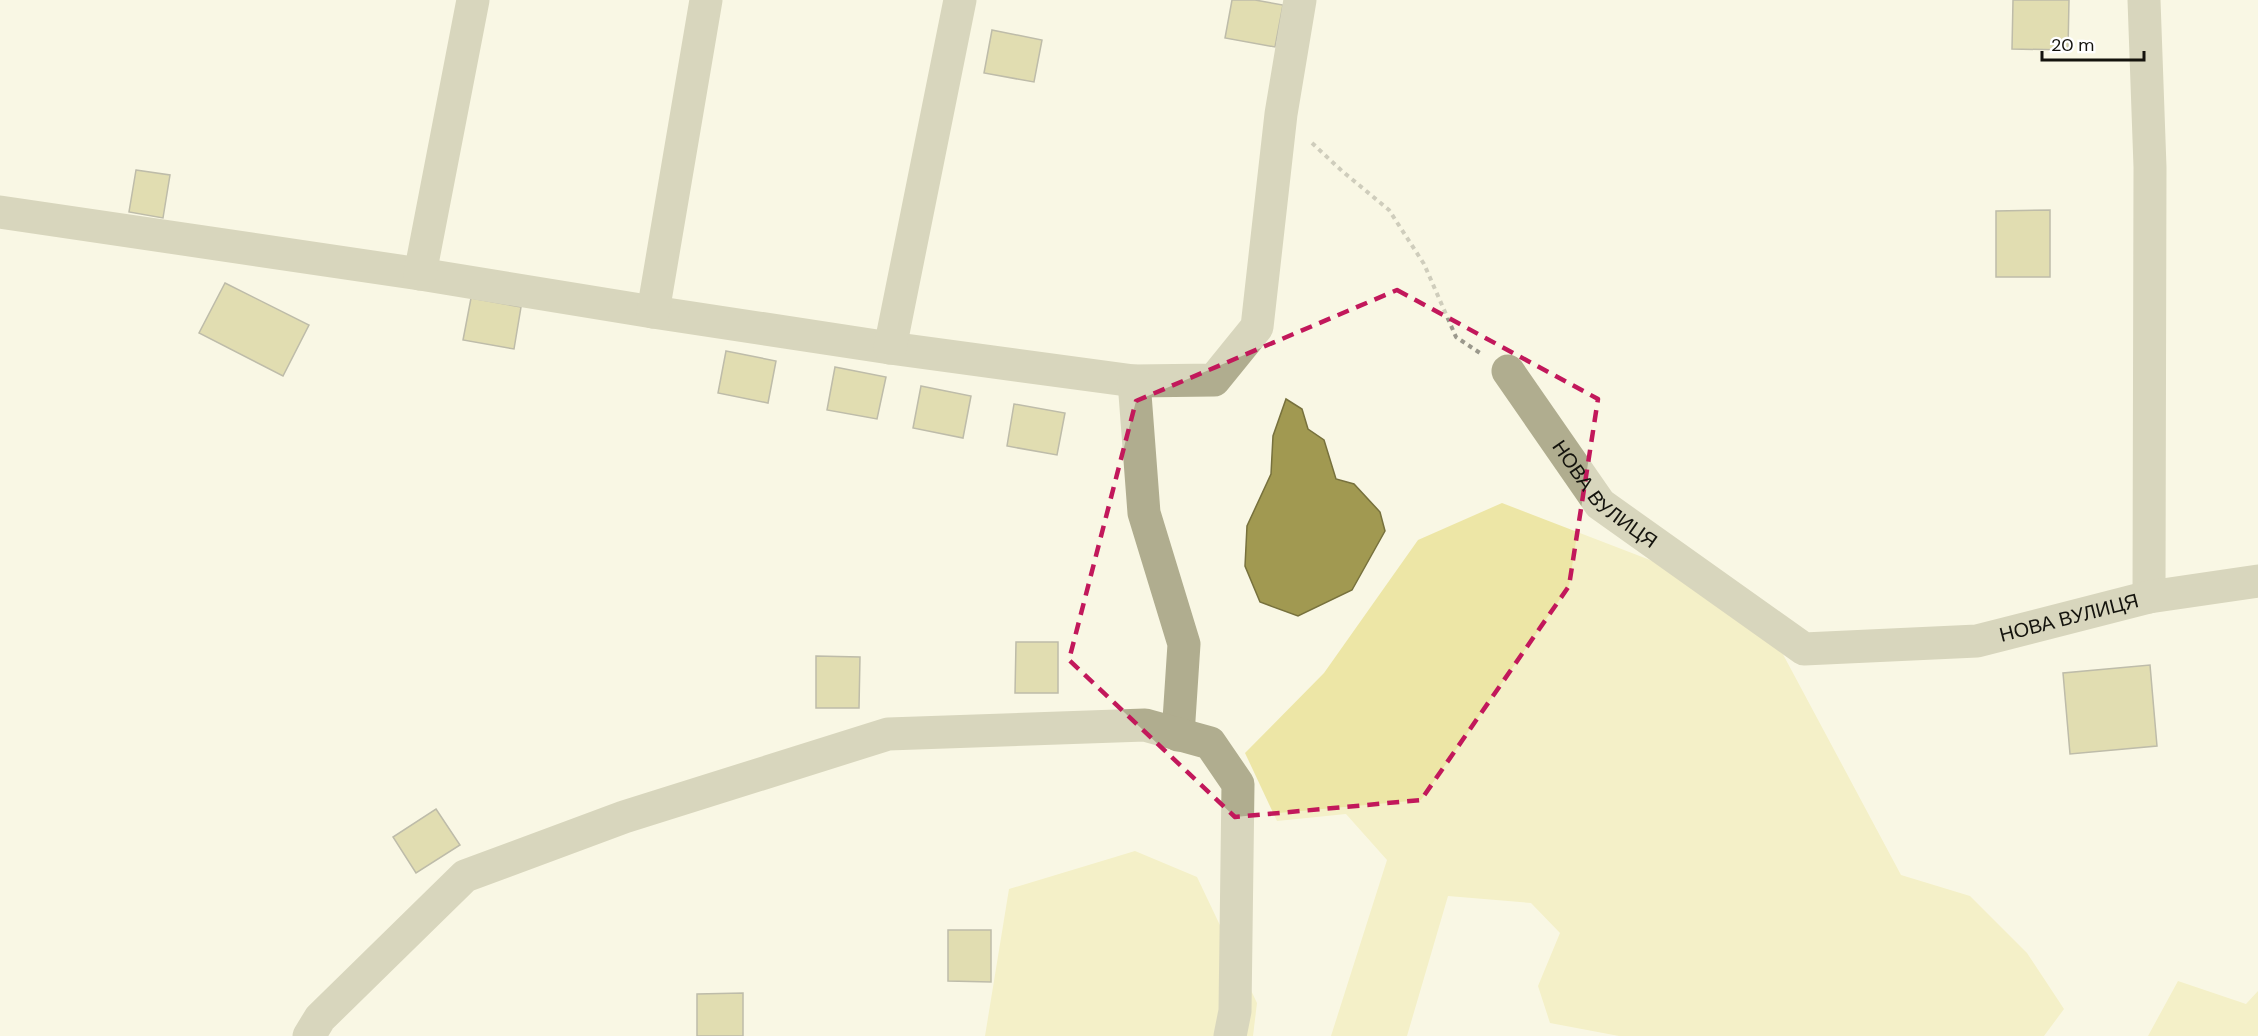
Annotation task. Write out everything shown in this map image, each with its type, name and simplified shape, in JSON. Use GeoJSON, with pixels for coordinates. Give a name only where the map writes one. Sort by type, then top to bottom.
{"type":"FeatureCollection","features":[{"type":"Feature","properties":{"kind":"street"},"geometry":{"type":"LineString","coordinates":[[420,274],[473,0]]}},
{"type":"Feature","properties":{"kind":"street"},"geometry":{"type":"LineString","coordinates":[[653,312],[706,0]]}},
{"type":"Feature","properties":{"kind":"street"},"geometry":{"type":"LineString","coordinates":[[890,348],[960,0]]}},
{"type":"Feature","properties":{"kind":"street"},"geometry":{"type":"LineString","coordinates":[[0,212],[420,274],[890,348],[1134,381],[1214,380],[1257,327],[1281,114],[1300,0]]}},
{"type":"Feature","properties":{"kind":"street","name":"НОВА ВУЛИЦЯ"},"geometry":{"type":"LineString","coordinates":[[1508,371],[1600,504],[1804,649],[1977,640],[2149,597],[2151,167],[2144,0]]}},
{"type":"Feature","properties":{"kind":"street"},"geometry":{"type":"LineString","coordinates":[[1134,381],[1144,513],[1184,644],[1178,735]]}},
{"type":"Feature","properties":{"kind":"street"},"geometry":{"type":"LineString","coordinates":[[2149,597],[2258,581]]}},
{"type":"Feature","properties":{"kind":"street"},"geometry":{"type":"LineString","coordinates":[[309,1036],[320,1018],[465,876],[624,817],[888,734],[1145,725],[1210,743],[1238,784],[1235,1011],[1230,1036]]}},
{"type":"Feature","properties":{"kind":"path"},"geometry":{"type":"LineString","coordinates":[[1281,114],[1342,171],[1389,210],[1424,264],[1456,337],[1508,371]]}},
{"type":"Feature","properties":{"kind":"highlighted area"},"geometry":{"type":"Polygon","coordinates":[[[1397,290],[1598,399],[1569,586],[1421,800],[1235,817],[1069,660],[1136,401],[1397,290]]]}},
{"type":"Feature","properties":{"kind":"shaded area"},"geometry":{"type":"Polygon","coordinates":[[[1286,399],[1302,409],[1308,429],[1324,440],[1336,479],[1354,484],[1380,512],[1385,531],[1352,590],[1298,616],[1260,602],[1245,566],[1247,526],[1271,474],[1273,436],[1286,399]]]}},
{"type":"Feature","properties":{"kind":"shaded area"},"geometry":{"type":"Polygon","coordinates":[[[1502,503],[1754,600],[1901,875],[1970,896],[2027,953],[2064,1009],[2044,1036],[1619,1036],[1550,1023],[1538,986],[1560,933],[1531,903],[1448,896],[1407,1036],[1331,1036],[1387,860],[1346,814],[1277,821],[1245,753],[1324,673],[1418,540],[1502,503]]]}},
{"type":"Feature","properties":{"kind":"shaded area"},"geometry":{"type":"Polygon","coordinates":[[[1135,851],[1197,877],[1257,1003],[1253,1036],[985,1036],[1009,889],[1135,851]]]}},
{"type":"Feature","properties":{"kind":"shaded area"},"geometry":{"type":"Polygon","coordinates":[[[2178,981],[2246,1004],[2258,991],[2258,1036],[2148,1036],[2178,981]]]}},
{"type":"Feature","properties":{"kind":"building"},"geometry":{"type":"Polygon","coordinates":[[[1232,0],[1255,0],[1283,5],[1275,47],[1225,38],[1232,0]]]}},
{"type":"Feature","properties":{"kind":"building"},"geometry":{"type":"Polygon","coordinates":[[[2013,0],[2069,0],[2068,50],[2012,49],[2013,0]]]}},
{"type":"Feature","properties":{"kind":"building"},"geometry":{"type":"Polygon","coordinates":[[[992,30],[1042,40],[1034,82],[984,73],[992,30]]]}},
{"type":"Feature","properties":{"kind":"building"},"geometry":{"type":"Polygon","coordinates":[[[136,170],[170,175],[163,218],[129,212],[136,170]]]}},
{"type":"Feature","properties":{"kind":"building"},"geometry":{"type":"Polygon","coordinates":[[[2050,210],[2050,277],[1996,277],[1996,211],[2050,210]]]}},
{"type":"Feature","properties":{"kind":"building"},"geometry":{"type":"Polygon","coordinates":[[[225,283],[309,325],[283,376],[199,333],[225,283]]]}},
{"type":"Feature","properties":{"kind":"building"},"geometry":{"type":"Polygon","coordinates":[[[471,298],[521,307],[514,349],[463,340],[471,298]]]}},
{"type":"Feature","properties":{"kind":"building"},"geometry":{"type":"Polygon","coordinates":[[[726,351],[776,361],[768,403],[718,393],[726,351]]]}},
{"type":"Feature","properties":{"kind":"building"},"geometry":{"type":"Polygon","coordinates":[[[835,367],[886,377],[877,419],[827,410],[835,367]]]}},
{"type":"Feature","properties":{"kind":"building"},"geometry":{"type":"Polygon","coordinates":[[[921,386],[971,396],[963,438],[913,428],[921,386]]]}},
{"type":"Feature","properties":{"kind":"building"},"geometry":{"type":"Polygon","coordinates":[[[1014,404],[1065,413],[1057,455],[1007,446],[1014,404]]]}},
{"type":"Feature","properties":{"kind":"building"},"geometry":{"type":"Polygon","coordinates":[[[1016,642],[1058,642],[1058,693],[1015,693],[1016,642]]]}},
{"type":"Feature","properties":{"kind":"building"},"geometry":{"type":"Polygon","coordinates":[[[816,656],[860,657],[859,708],[816,708],[816,656]]]}},
{"type":"Feature","properties":{"kind":"building"},"geometry":{"type":"Polygon","coordinates":[[[2150,665],[2157,746],[2070,754],[2063,673],[2150,665]]]}},
{"type":"Feature","properties":{"kind":"building"},"geometry":{"type":"Polygon","coordinates":[[[436,809],[460,845],[416,873],[393,837],[436,809]]]}},
{"type":"Feature","properties":{"kind":"building"},"geometry":{"type":"Polygon","coordinates":[[[948,930],[991,930],[991,982],[948,981],[948,930]]]}},
{"type":"Feature","properties":{"kind":"building"},"geometry":{"type":"Polygon","coordinates":[[[743,993],[743,1036],[697,1036],[697,994],[743,993]]]}}]}
